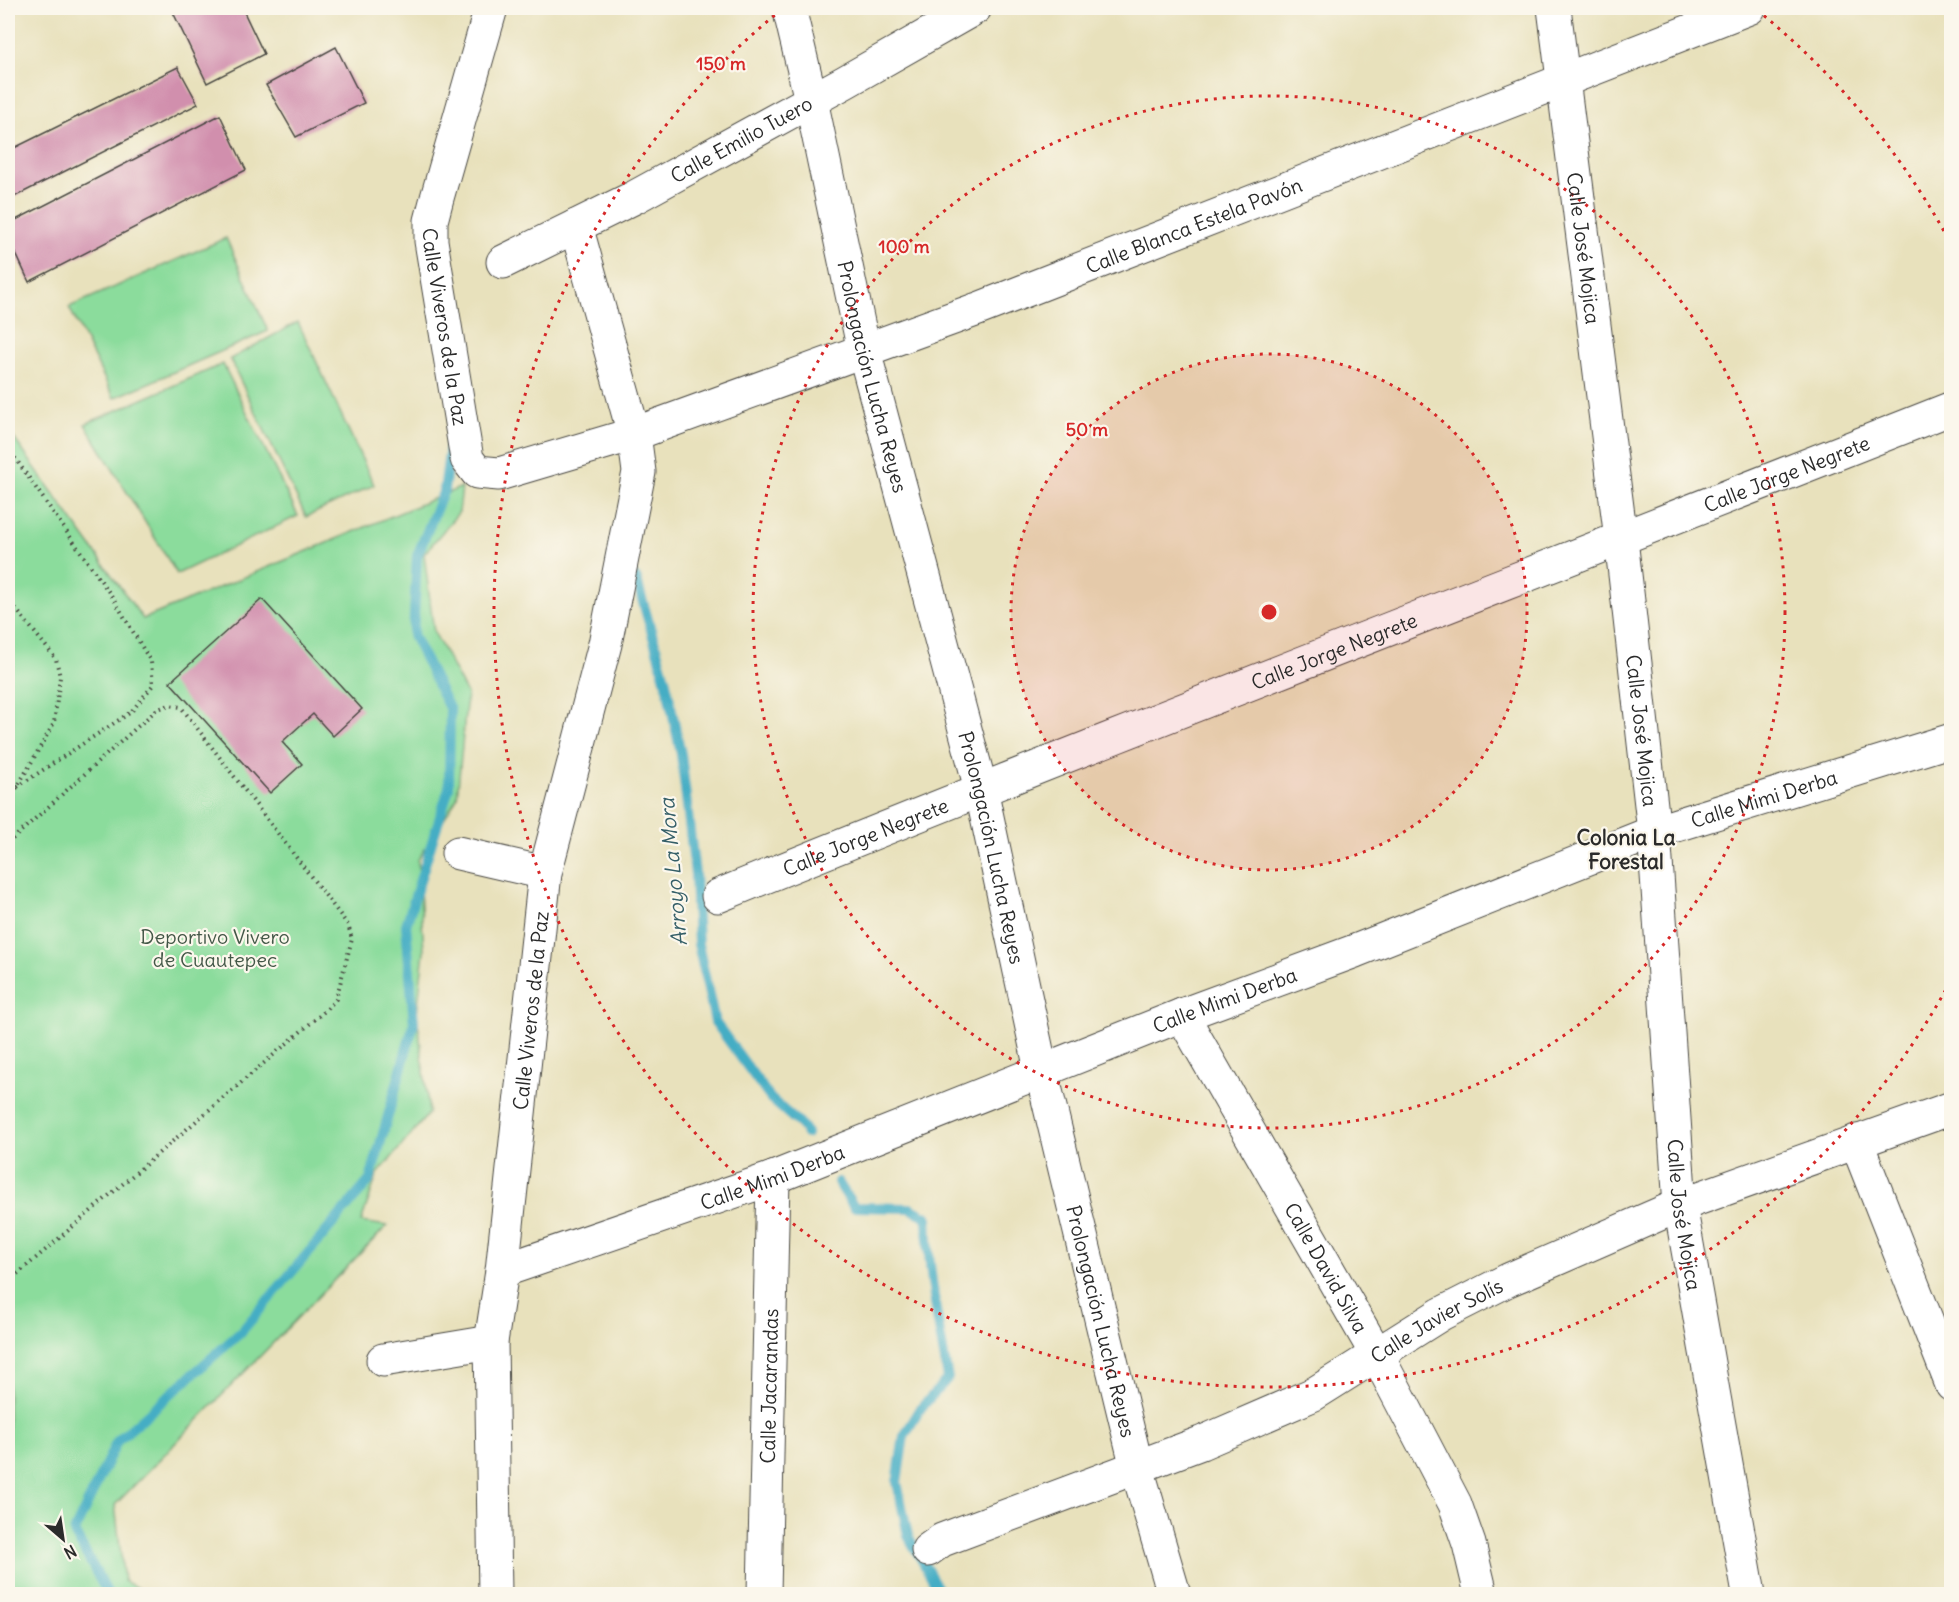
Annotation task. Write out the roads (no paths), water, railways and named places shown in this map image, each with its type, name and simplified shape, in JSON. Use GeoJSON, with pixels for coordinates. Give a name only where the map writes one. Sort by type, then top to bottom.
{"type":"FeatureCollection","features":[{"type":"Feature","properties":{"kind":"street","name":"Calle Viveros de la Paz"},"geometry":{"type":"LineString","coordinates":[[477,472],[467,459],[431,241],[437,198],[491,8]]}},
{"type":"Feature","properties":{"kind":"street","name":"Prolongación Lucha Reyes"},"geometry":{"type":"LineString","coordinates":[[789,8],[812,100],[864,351],[981,789],[1041,1070],[1137,1468],[1174,1594]]}},
{"type":"Feature","properties":{"kind":"street","name":"Calle Emilio Tuero"},"geometry":{"type":"LineString","coordinates":[[503,262],[635,197],[975,8]]}},
{"type":"Feature","properties":{"kind":"street","name":"Calle José Mojica"},"geometry":{"type":"LineString","coordinates":[[1554,8],[1621,539],[1654,832],[1680,1205],[1749,1594]]}},
{"type":"Feature","properties":{"kind":"street","name":"Calle Blanca Estela Pavón"},"geometry":{"type":"LineString","coordinates":[[477,472],[499,474],[634,434],[864,351],[978,309],[1749,8]]}},
{"type":"Feature","properties":{"kind":"street","name":"Calle Viveros de la Paz"},"geometry":{"type":"LineString","coordinates":[[495,1594],[491,1342],[502,1271],[545,873],[605,644],[639,472],[634,434],[576,226]]}},
{"type":"Feature","properties":{"kind":"street","name":"Calle Jorge Negrete"},"geometry":{"type":"LineString","coordinates":[[718,896],[981,789],[1952,408]]}},
{"type":"Feature","properties":{"kind":"street","name":"Calle Mimi Derba"},"geometry":{"type":"LineString","coordinates":[[502,1271],[773,1178],[1041,1070],[1355,951],[1654,832],[1952,740]]}},
{"type":"Feature","properties":{"kind":"street"},"geometry":{"type":"LineString","coordinates":[[458,853],[545,873]]}},
{"type":"Feature","properties":{"kind":"street","name":"Calle David Silva"},"geometry":{"type":"LineString","coordinates":[[1182,1015],[1377,1355],[1455,1504],[1469,1544],[1481,1594]]}},
{"type":"Feature","properties":{"kind":"street","name":"Calle Javier Solís"},"geometry":{"type":"LineString","coordinates":[[928,1550],[942,1540],[1201,1443],[1314,1394],[1441,1314],[1489,1290],[1680,1205],[1952,1108]]}},
{"type":"Feature","properties":{"kind":"street"},"geometry":{"type":"LineString","coordinates":[[1856,1141],[1952,1385]]}},
{"type":"Feature","properties":{"kind":"street","name":"Calle Jacarandas"},"geometry":{"type":"LineString","coordinates":[[764,1594],[773,1178]]}},
{"type":"Feature","properties":{"kind":"street"},"geometry":{"type":"LineString","coordinates":[[383,1360],[491,1342]]}},
{"type":"Feature","properties":{"kind":"waterway"},"geometry":{"type":"LineString","coordinates":[[108,1594],[74,1532],[117,1441],[241,1332],[370,1180],[414,1023],[406,925],[449,788],[450,710],[413,635],[417,556],[444,490],[451,440]]}},
{"type":"Feature","properties":{"kind":"waterway","name":"Arroyo La Mora"},"geometry":{"type":"LineString","coordinates":[[636,578],[666,682],[681,754],[695,874],[698,944],[715,1022],[771,1099],[802,1126],[807,1134]]}},
{"type":"Feature","properties":{"kind":"waterway","name":"Arroyo La Mora"},"geometry":{"type":"LineString","coordinates":[[838,1182],[854,1207],[910,1208],[927,1217],[931,1277],[948,1378],[921,1408],[904,1436],[897,1482],[908,1536],[941,1594]]}},
{"type":"Feature","properties":{"kind":"district","name":"Colonia La Forestal"},"geometry":{"type":"Point","coordinates":[1626,849]}},
{"type":"Feature","properties":{"kind":"park label","name":"Deportivo Vivero de Cuautepec"},"geometry":{"type":"Point","coordinates":[215,948]}}]}
